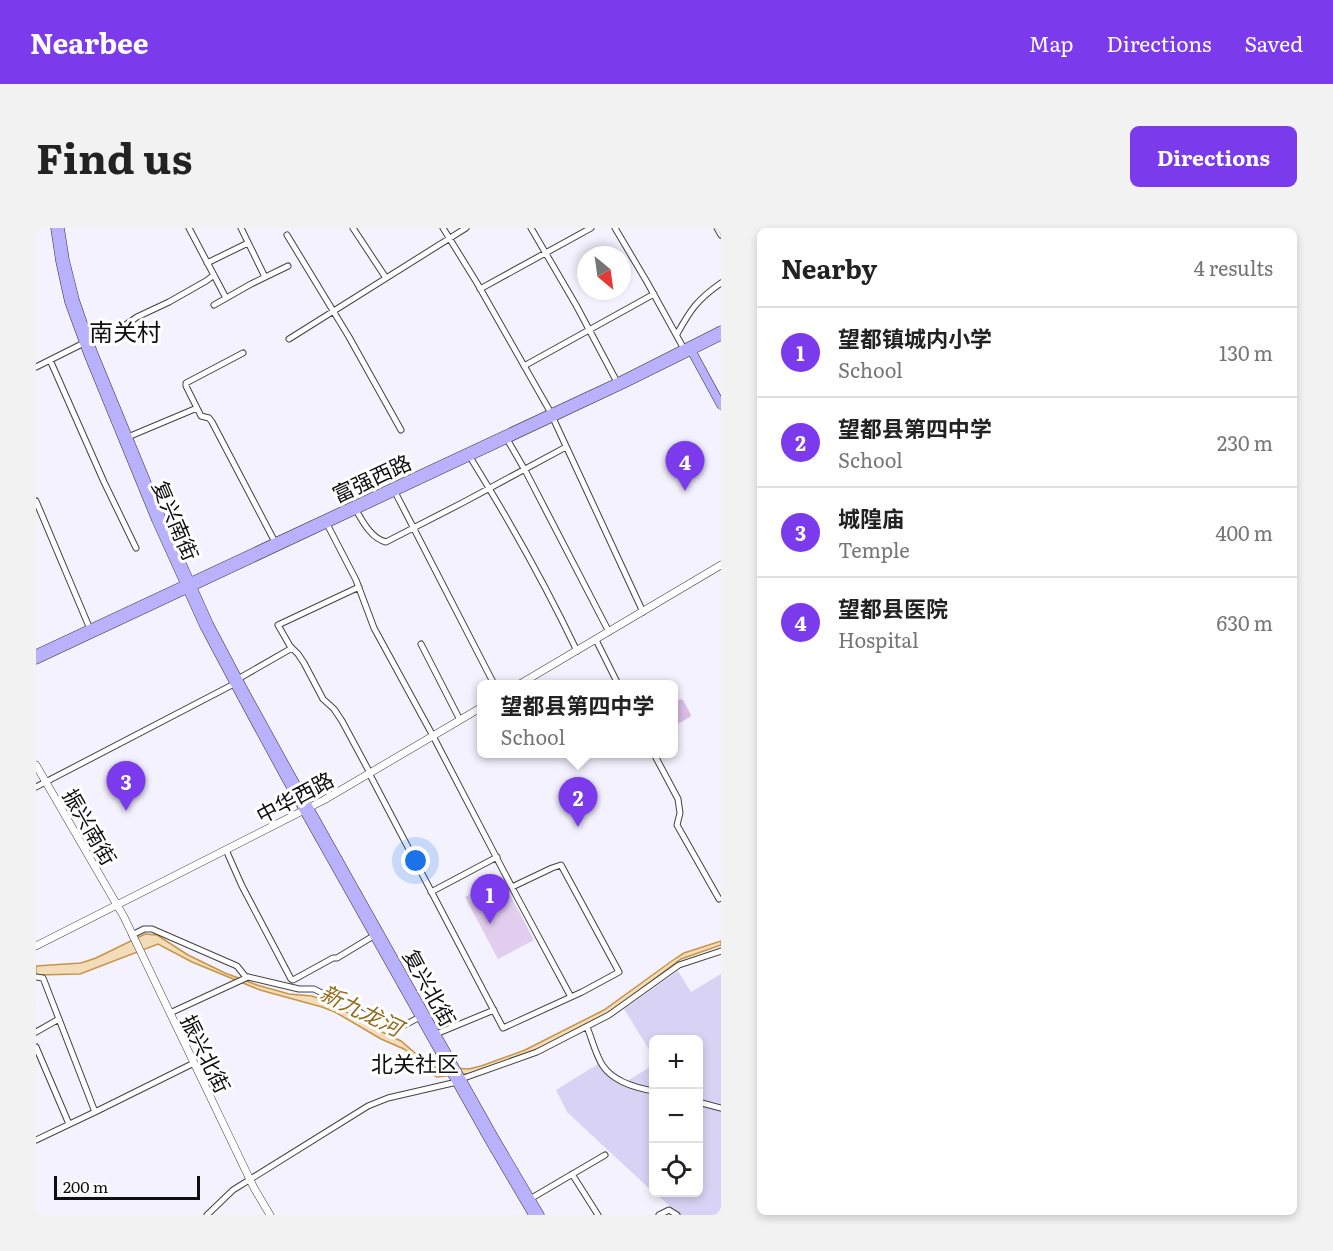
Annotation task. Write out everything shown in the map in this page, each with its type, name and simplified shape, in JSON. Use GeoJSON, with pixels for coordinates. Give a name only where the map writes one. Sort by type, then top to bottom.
{"type":"FeatureCollection","features":[{"type":"Feature","properties":{"kind":"main road","name":"复兴南街"},"geometry":{"type":"LineString","coordinates":[[55,228],[67,292],[145,493],[236,682],[307,809]]}},
{"type":"Feature","properties":{"kind":"main road","name":"复兴南街"},"geometry":{"type":"LineString","coordinates":[[60,228],[72,290],[87,342],[188,586]]}},
{"type":"Feature","properties":{"kind":"main road","name":"富强西路"},"geometry":{"type":"LineString","coordinates":[[36,660],[275,542],[552,416],[691,348],[721,330]]}},
{"type":"Feature","properties":{"kind":"main road","name":"富强西路"},"geometry":{"type":"LineString","coordinates":[[36,654],[327,524],[507,440],[617,382],[721,336]]}},
{"type":"Feature","properties":{"kind":"main road"},"geometry":{"type":"LineString","coordinates":[[691,348],[721,396]]}},
{"type":"Feature","properties":{"kind":"main road"},"geometry":{"type":"LineString","coordinates":[[691,348],[721,405]]}},
{"type":"Feature","properties":{"kind":"main road","name":"复兴北街"},"geometry":{"type":"LineString","coordinates":[[307,809],[420,1017],[451,1066]]}},
{"type":"Feature","properties":{"kind":"main road","name":"复兴北街"},"geometry":{"type":"LineString","coordinates":[[307,809],[436,1034],[451,1066],[533,1215]]}},
{"type":"Feature","properties":{"kind":"main road","name":"复兴北街"},"geometry":{"type":"LineString","coordinates":[[458,1079],[540,1215]]}},
{"type":"Feature","properties":{"kind":"street"},"geometry":{"type":"LineString","coordinates":[[189,228],[226,298]]}},
{"type":"Feature","properties":{"kind":"street"},"geometry":{"type":"LineString","coordinates":[[241,228],[265,277]]}},
{"type":"Feature","properties":{"kind":"street"},"geometry":{"type":"LineString","coordinates":[[353,228],[386,278]]}},
{"type":"Feature","properties":{"kind":"street"},"geometry":{"type":"LineString","coordinates":[[443,228],[552,416],[643,612]]}},
{"type":"Feature","properties":{"kind":"street"},"geometry":{"type":"LineString","coordinates":[[289,339],[466,228]]}},
{"type":"Feature","properties":{"kind":"street"},"geometry":{"type":"LineString","coordinates":[[531,228],[617,382]]}},
{"type":"Feature","properties":{"kind":"street"},"geometry":{"type":"LineString","coordinates":[[480,289],[591,228]]}},
{"type":"Feature","properties":{"kind":"street"},"geometry":{"type":"LineString","coordinates":[[615,228],[677,334],[691,348]]}},
{"type":"Feature","properties":{"kind":"street"},"geometry":{"type":"LineString","coordinates":[[717,228],[721,235]]}},
{"type":"Feature","properties":{"kind":"street"},"geometry":{"type":"LineString","coordinates":[[287,235],[401,430]]}},
{"type":"Feature","properties":{"kind":"street"},"geometry":{"type":"LineString","coordinates":[[207,263],[248,243]]}},
{"type":"Feature","properties":{"kind":"street"},"geometry":{"type":"LineString","coordinates":[[214,305],[288,266]]}},
{"type":"Feature","properties":{"kind":"street"},"geometry":{"type":"LineString","coordinates":[[36,367],[124,326],[214,275]]}},
{"type":"Feature","properties":{"kind":"street"},"geometry":{"type":"LineString","coordinates":[[677,334],[692,308],[721,283]]}},
{"type":"Feature","properties":{"kind":"street"},"geometry":{"type":"LineString","coordinates":[[525,366],[654,294]]}},
{"type":"Feature","properties":{"kind":"street"},"geometry":{"type":"LineString","coordinates":[[243,353],[186,383],[186,386],[201,416],[209,418],[212,422],[275,542]]}},
{"type":"Feature","properties":{"kind":"street"},"geometry":{"type":"LineString","coordinates":[[51,360],[100,473],[136,548]]}},
{"type":"Feature","properties":{"kind":"street"},"geometry":{"type":"LineString","coordinates":[[128,437],[197,408]]}},
{"type":"Feature","properties":{"kind":"street"},"geometry":{"type":"LineString","coordinates":[[507,440],[609,632]]}},
{"type":"Feature","properties":{"kind":"street"},"geometry":{"type":"LineString","coordinates":[[356,510],[367,528],[379,540],[386,542],[566,447]]}},
{"type":"Feature","properties":{"kind":"street"},"geometry":{"type":"LineString","coordinates":[[471,457],[515,531],[577,651]]}},
{"type":"Feature","properties":{"kind":"street"},"geometry":{"type":"LineString","coordinates":[[395,492],[492,680]]}},
{"type":"Feature","properties":{"kind":"street"},"geometry":{"type":"LineString","coordinates":[[36,501],[90,629]]}},
{"type":"Feature","properties":{"kind":"street"},"geometry":{"type":"LineString","coordinates":[[327,524],[359,586],[374,628],[571,997]]}},
{"type":"Feature","properties":{"kind":"street"},"geometry":{"type":"LineString","coordinates":[[527,680],[721,565]]}},
{"type":"Feature","properties":{"kind":"street"},"geometry":{"type":"LineString","coordinates":[[359,586],[278,625],[304,663],[323,699],[338,713],[503,1028],[619,972],[561,865],[512,887]]}},
{"type":"Feature","properties":{"kind":"street"},"geometry":{"type":"LineString","coordinates":[[596,640],[616,680]]}},
{"type":"Feature","properties":{"kind":"street"},"geometry":{"type":"LineString","coordinates":[[421,644],[460,720]]}},
{"type":"Feature","properties":{"kind":"street"},"geometry":{"type":"LineString","coordinates":[[36,787],[236,682],[292,648]]}},
{"type":"Feature","properties":{"kind":"street","name":"中华西路"},"geometry":{"type":"LineString","coordinates":[[36,946],[307,809],[477,710]]}},
{"type":"Feature","properties":{"kind":"street"},"geometry":{"type":"LineString","coordinates":[[657,758],[678,799],[680,813],[677,825],[718,899]]}},
{"type":"Feature","properties":{"kind":"street","name":"振兴南街"},"geometry":{"type":"LineString","coordinates":[[36,765],[117,904]]}},
{"type":"Feature","properties":{"kind":"street"},"geometry":{"type":"LineString","coordinates":[[226,850],[242,886],[291,979],[337,958],[375,935]]}},
{"type":"Feature","properties":{"kind":"street"},"geometry":{"type":"LineString","coordinates":[[431,892],[497,857]]}},
{"type":"Feature","properties":{"kind":"street","name":"振兴北街"},"geometry":{"type":"LineString","coordinates":[[117,904],[250,1179],[270,1215]]}},
{"type":"Feature","properties":{"kind":"street"},"geometry":{"type":"LineString","coordinates":[[133,936],[144,929],[152,929],[237,966],[246,977],[299,989],[314,989],[393,1029],[420,1017]]}},
{"type":"Feature","properties":{"kind":"street"},"geometry":{"type":"LineString","coordinates":[[207,1215],[232,1190],[379,1101],[520,1059],[614,1012],[679,965],[721,951]]}},
{"type":"Feature","properties":{"kind":"street"},"geometry":{"type":"LineString","coordinates":[[170,1013],[246,977]]}},
{"type":"Feature","properties":{"kind":"street"},"geometry":{"type":"LineString","coordinates":[[36,978],[44,979],[95,1112]]}},
{"type":"Feature","properties":{"kind":"street"},"geometry":{"type":"LineString","coordinates":[[436,1034],[494,1010]]}},
{"type":"Feature","properties":{"kind":"street"},"geometry":{"type":"LineString","coordinates":[[36,1032],[59,1019]]}},
{"type":"Feature","properties":{"kind":"street"},"geometry":{"type":"LineString","coordinates":[[587,1027],[606,1069],[626,1083],[649,1090]]}},
{"type":"Feature","properties":{"kind":"street"},"geometry":{"type":"LineString","coordinates":[[36,1047],[69,1124]]}},
{"type":"Feature","properties":{"kind":"street"},"geometry":{"type":"LineString","coordinates":[[36,1140],[194,1063]]}},
{"type":"Feature","properties":{"kind":"street"},"geometry":{"type":"LineString","coordinates":[[703,1103],[721,1108]]}},
{"type":"Feature","properties":{"kind":"street"},"geometry":{"type":"LineString","coordinates":[[530,1199],[605,1155]]}},
{"type":"Feature","properties":{"kind":"street"},"geometry":{"type":"LineString","coordinates":[[572,1174],[598,1215]]}},
{"type":"Feature","properties":{"kind":"street"},"geometry":{"type":"LineString","coordinates":[[659,1215],[669,1210],[677,1215]]}},
{"type":"Feature","properties":{"kind":"shaded area"},"geometry":{"type":"Polygon","coordinates":[[[678,700],[683,700],[691,715],[678,724],[678,700]]]}},
{"type":"Feature","properties":{"kind":"shaded area"},"geometry":{"type":"Polygon","coordinates":[[[501,878],[534,940],[498,959],[465,897],[501,878]]]}},
{"type":"Feature","properties":{"kind":"shaded area"},"geometry":{"type":"Polygon","coordinates":[[[145,934],[157,935],[188,955],[257,985],[327,1001],[401,1041],[430,1066],[469,1069],[525,1050],[604,1010],[684,953],[721,941],[721,945],[681,959],[610,1012],[543,1047],[474,1073],[437,1077],[404,1049],[381,1039],[335,1012],[260,990],[192,962],[158,944],[80,974],[36,975],[36,966],[81,963],[145,934]]]}},
{"type":"Feature","properties":{"kind":"shaded area"},"geometry":{"type":"Polygon","coordinates":[[[678,971],[691,992],[721,974],[721,1215],[680,1215],[660,1197],[703,1197],[703,1035],[649,1035],[649,1050],[624,1009],[678,971]]]}},
{"type":"Feature","properties":{"kind":"shaded area"},"geometry":{"type":"Polygon","coordinates":[[[598,1064],[621,1085],[649,1068],[649,1188],[567,1112],[556,1090],[598,1064]]]}},
{"type":"Feature","properties":{"kind":"place","name":"望都县医院"},"geometry":{"type":"Point","coordinates":[685,491]}},
{"type":"Feature","properties":{"kind":"place","name":"城隍庙"},"geometry":{"type":"Point","coordinates":[126,811]}},
{"type":"Feature","properties":{"kind":"place","name":"望都县第四中学"},"geometry":{"type":"Point","coordinates":[578,827]}},
{"type":"Feature","properties":{"kind":"place","name":"望都镇城内小学"},"geometry":{"type":"Point","coordinates":[490,924]}},
{"type":"Feature","properties":{"kind":"district","name":"南关村"},"geometry":{"type":"Point","coordinates":[125,330]}},
{"type":"Feature","properties":{"kind":"district","name":"北关社区"},"geometry":{"type":"Point","coordinates":[415,1062]}},
{"type":"Feature","properties":{"kind":"water label","name":"新九龙河"},"geometry":{"type":"Point","coordinates":[362,1009]}}]}
